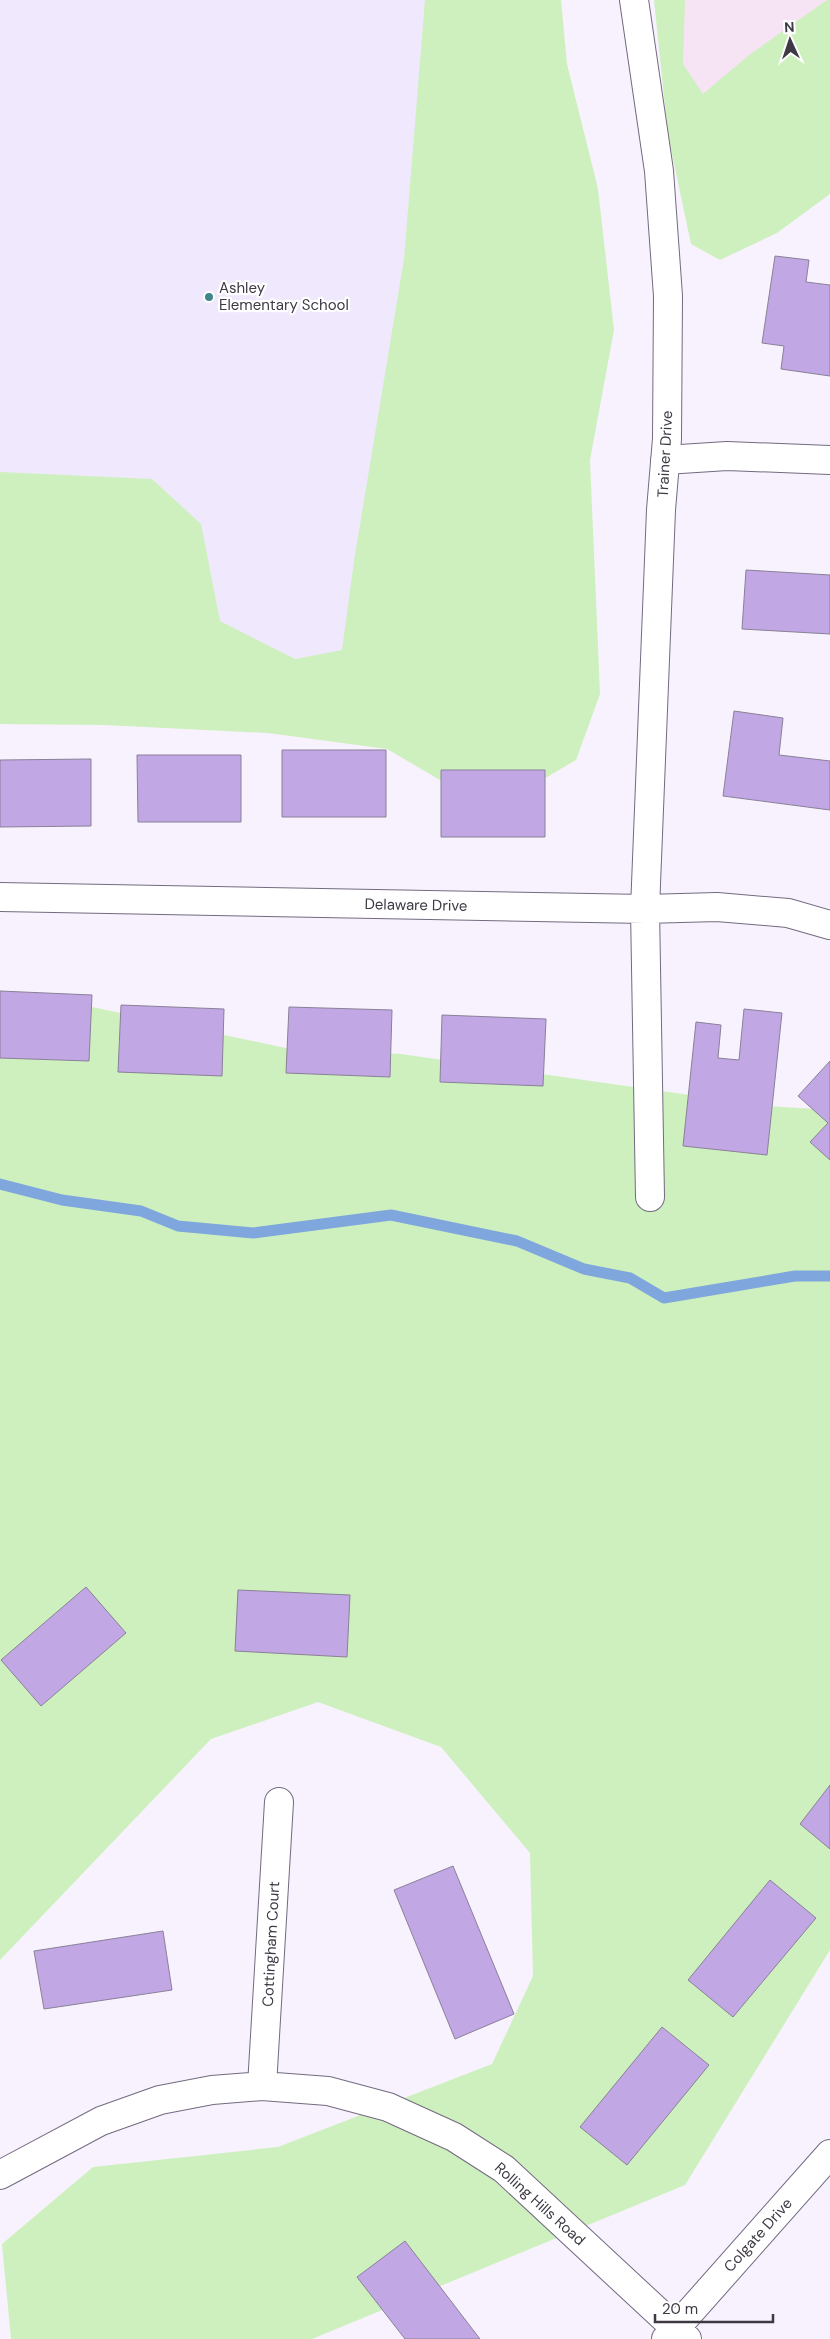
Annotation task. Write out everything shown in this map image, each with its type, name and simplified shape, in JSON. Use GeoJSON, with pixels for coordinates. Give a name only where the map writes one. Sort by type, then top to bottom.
{"type":"FeatureCollection","features":[{"type":"Feature","properties":{"kind":"street","name":"Trainer Drive"},"geometry":{"type":"LineString","coordinates":[[634,0],[658,171],[668,296],[667,439],[645,909],[650,1197]]}},
{"type":"Feature","properties":{"kind":"street"},"geometry":{"type":"LineString","coordinates":[[665,460],[728,456],[830,460]]}},
{"type":"Feature","properties":{"kind":"street","name":"Delaware Drive"},"geometry":{"type":"LineString","coordinates":[[0,898],[645,909],[717,907],[788,913],[830,925]]}},
{"type":"Feature","properties":{"kind":"street","name":"Cottingham Court"},"geometry":{"type":"LineString","coordinates":[[262,2086],[279,1802]]}},
{"type":"Feature","properties":{"kind":"street","name":"Rolling Hills Road"},"geometry":{"type":"LineString","coordinates":[[0,2175],[102,2121],[160,2100],[212,2090],[262,2086],[328,2091],[388,2107],[454,2137],[504,2168],[676,2335]]}},
{"type":"Feature","properties":{"kind":"street","name":"Colgate Drive"},"geometry":{"type":"LineString","coordinates":[[676,2335],[830,2154]]}},
{"type":"Feature","properties":{"kind":"shaded area","name":"Ashley Elementary School"},"geometry":{"type":"Polygon","coordinates":[[[0,0],[444,0],[391,594],[342,650],[295,659],[0,650],[0,0]]]}},
{"type":"Feature","properties":{"kind":"shaded area"},"geometry":{"type":"Polygon","coordinates":[[[674,0],[830,0],[691,244],[674,0]]]}},
{"type":"Feature","properties":{"kind":"green space"},"geometry":{"type":"Polygon","coordinates":[[[425,0],[561,0],[567,64],[598,189],[614,330],[590,460],[600,694],[576,760],[530,787],[445,783],[387,749],[268,733],[105,725],[0,724],[0,472],[152,479],[201,524],[220,621],[295,659],[342,650],[354,561],[404,259],[425,0]]]}},
{"type":"Feature","properties":{"kind":"green space"},"geometry":{"type":"Polygon","coordinates":[[[654,0],[685,0],[683,64],[703,94],[749,55],[827,0],[830,0],[830,194],[777,233],[720,260],[691,244],[668,135],[654,0]]]}},
{"type":"Feature","properties":{"kind":"green space"},"geometry":{"type":"Polygon","coordinates":[[[0,994],[59,1000],[290,1049],[401,1054],[768,1106],[830,1110],[830,1950],[685,2185],[312,2339],[11,2339],[2,2244],[93,2167],[278,2147],[492,2064],[533,1976],[530,1853],[441,1747],[318,1702],[211,1739],[0,1960],[0,994]]]}},
{"type":"Feature","properties":{"kind":"building"},"geometry":{"type":"Polygon","coordinates":[[[775,256],[809,260],[806,282],[830,285],[830,376],[781,369],[784,346],[762,343],[775,256]]]}},
{"type":"Feature","properties":{"kind":"building"},"geometry":{"type":"Polygon","coordinates":[[[746,570],[830,575],[830,634],[742,629],[746,570]]]}},
{"type":"Feature","properties":{"kind":"building"},"geometry":{"type":"Polygon","coordinates":[[[734,711],[783,718],[779,755],[830,761],[830,810],[723,796],[734,711]]]}},
{"type":"Feature","properties":{"kind":"building"},"geometry":{"type":"Polygon","coordinates":[[[282,750],[386,750],[386,817],[282,817],[282,750]]]}},
{"type":"Feature","properties":{"kind":"building"},"geometry":{"type":"Polygon","coordinates":[[[137,755],[241,755],[241,822],[138,822],[137,755]]]}},
{"type":"Feature","properties":{"kind":"building"},"geometry":{"type":"Polygon","coordinates":[[[91,759],[91,826],[0,827],[0,760],[91,759]]]}},
{"type":"Feature","properties":{"kind":"building"},"geometry":{"type":"Polygon","coordinates":[[[441,770],[545,770],[545,837],[441,837],[441,770]]]}},
{"type":"Feature","properties":{"kind":"building"},"geometry":{"type":"Polygon","coordinates":[[[0,991],[92,995],[89,1061],[0,1058],[0,991]]]}},
{"type":"Feature","properties":{"kind":"building"},"geometry":{"type":"Polygon","coordinates":[[[121,1005],[224,1009],[222,1076],[118,1072],[121,1005]]]}},
{"type":"Feature","properties":{"kind":"building"},"geometry":{"type":"Polygon","coordinates":[[[289,1007],[392,1010],[390,1077],[286,1073],[289,1007]]]}},
{"type":"Feature","properties":{"kind":"building"},"geometry":{"type":"Polygon","coordinates":[[[744,1009],[782,1013],[767,1155],[683,1146],[696,1022],[721,1025],[718,1058],[739,1060],[744,1009]]]}},
{"type":"Feature","properties":{"kind":"building"},"geometry":{"type":"Polygon","coordinates":[[[442,1015],[546,1019],[543,1086],[440,1082],[442,1015]]]}},
{"type":"Feature","properties":{"kind":"building"},"geometry":{"type":"Polygon","coordinates":[[[830,1061],[830,1160],[810,1142],[828,1123],[798,1096],[830,1061]]]}},
{"type":"Feature","properties":{"kind":"building"},"geometry":{"type":"Polygon","coordinates":[[[86,1587],[126,1633],[41,1706],[1,1660],[86,1587]]]}},
{"type":"Feature","properties":{"kind":"building"},"geometry":{"type":"Polygon","coordinates":[[[238,1590],[350,1595],[347,1657],[235,1651],[238,1590]]]}},
{"type":"Feature","properties":{"kind":"building"},"geometry":{"type":"Polygon","coordinates":[[[830,1785],[830,1849],[800,1824],[830,1785]]]}},
{"type":"Feature","properties":{"kind":"building"},"geometry":{"type":"Polygon","coordinates":[[[453,1866],[514,2014],[455,2039],[394,1890],[453,1866]]]}},
{"type":"Feature","properties":{"kind":"building"},"geometry":{"type":"Polygon","coordinates":[[[770,1880],[816,1918],[733,2017],[688,1980],[770,1880]]]}},
{"type":"Feature","properties":{"kind":"building"},"geometry":{"type":"Polygon","coordinates":[[[163,1931],[172,1990],[44,2009],[34,1951],[163,1931]]]}},
{"type":"Feature","properties":{"kind":"building"},"geometry":{"type":"Polygon","coordinates":[[[662,2027],[709,2065],[627,2165],[580,2127],[662,2027]]]}},
{"type":"Feature","properties":{"kind":"building"},"geometry":{"type":"Polygon","coordinates":[[[405,2241],[480,2339],[405,2339],[357,2277],[405,2241]]]}},
{"type":"Feature","properties":{"kind":"waterway"},"geometry":{"type":"LineString","coordinates":[[0,1184],[62,1200],[141,1211],[178,1226],[253,1233],[391,1215],[517,1241],[584,1269],[630,1278],[664,1298],[795,1276],[830,1276]]}},
{"type":"Feature","properties":{"kind":"place","name":"Ashley Elementary School"},"geometry":{"type":"Point","coordinates":[209,297]}}]}
